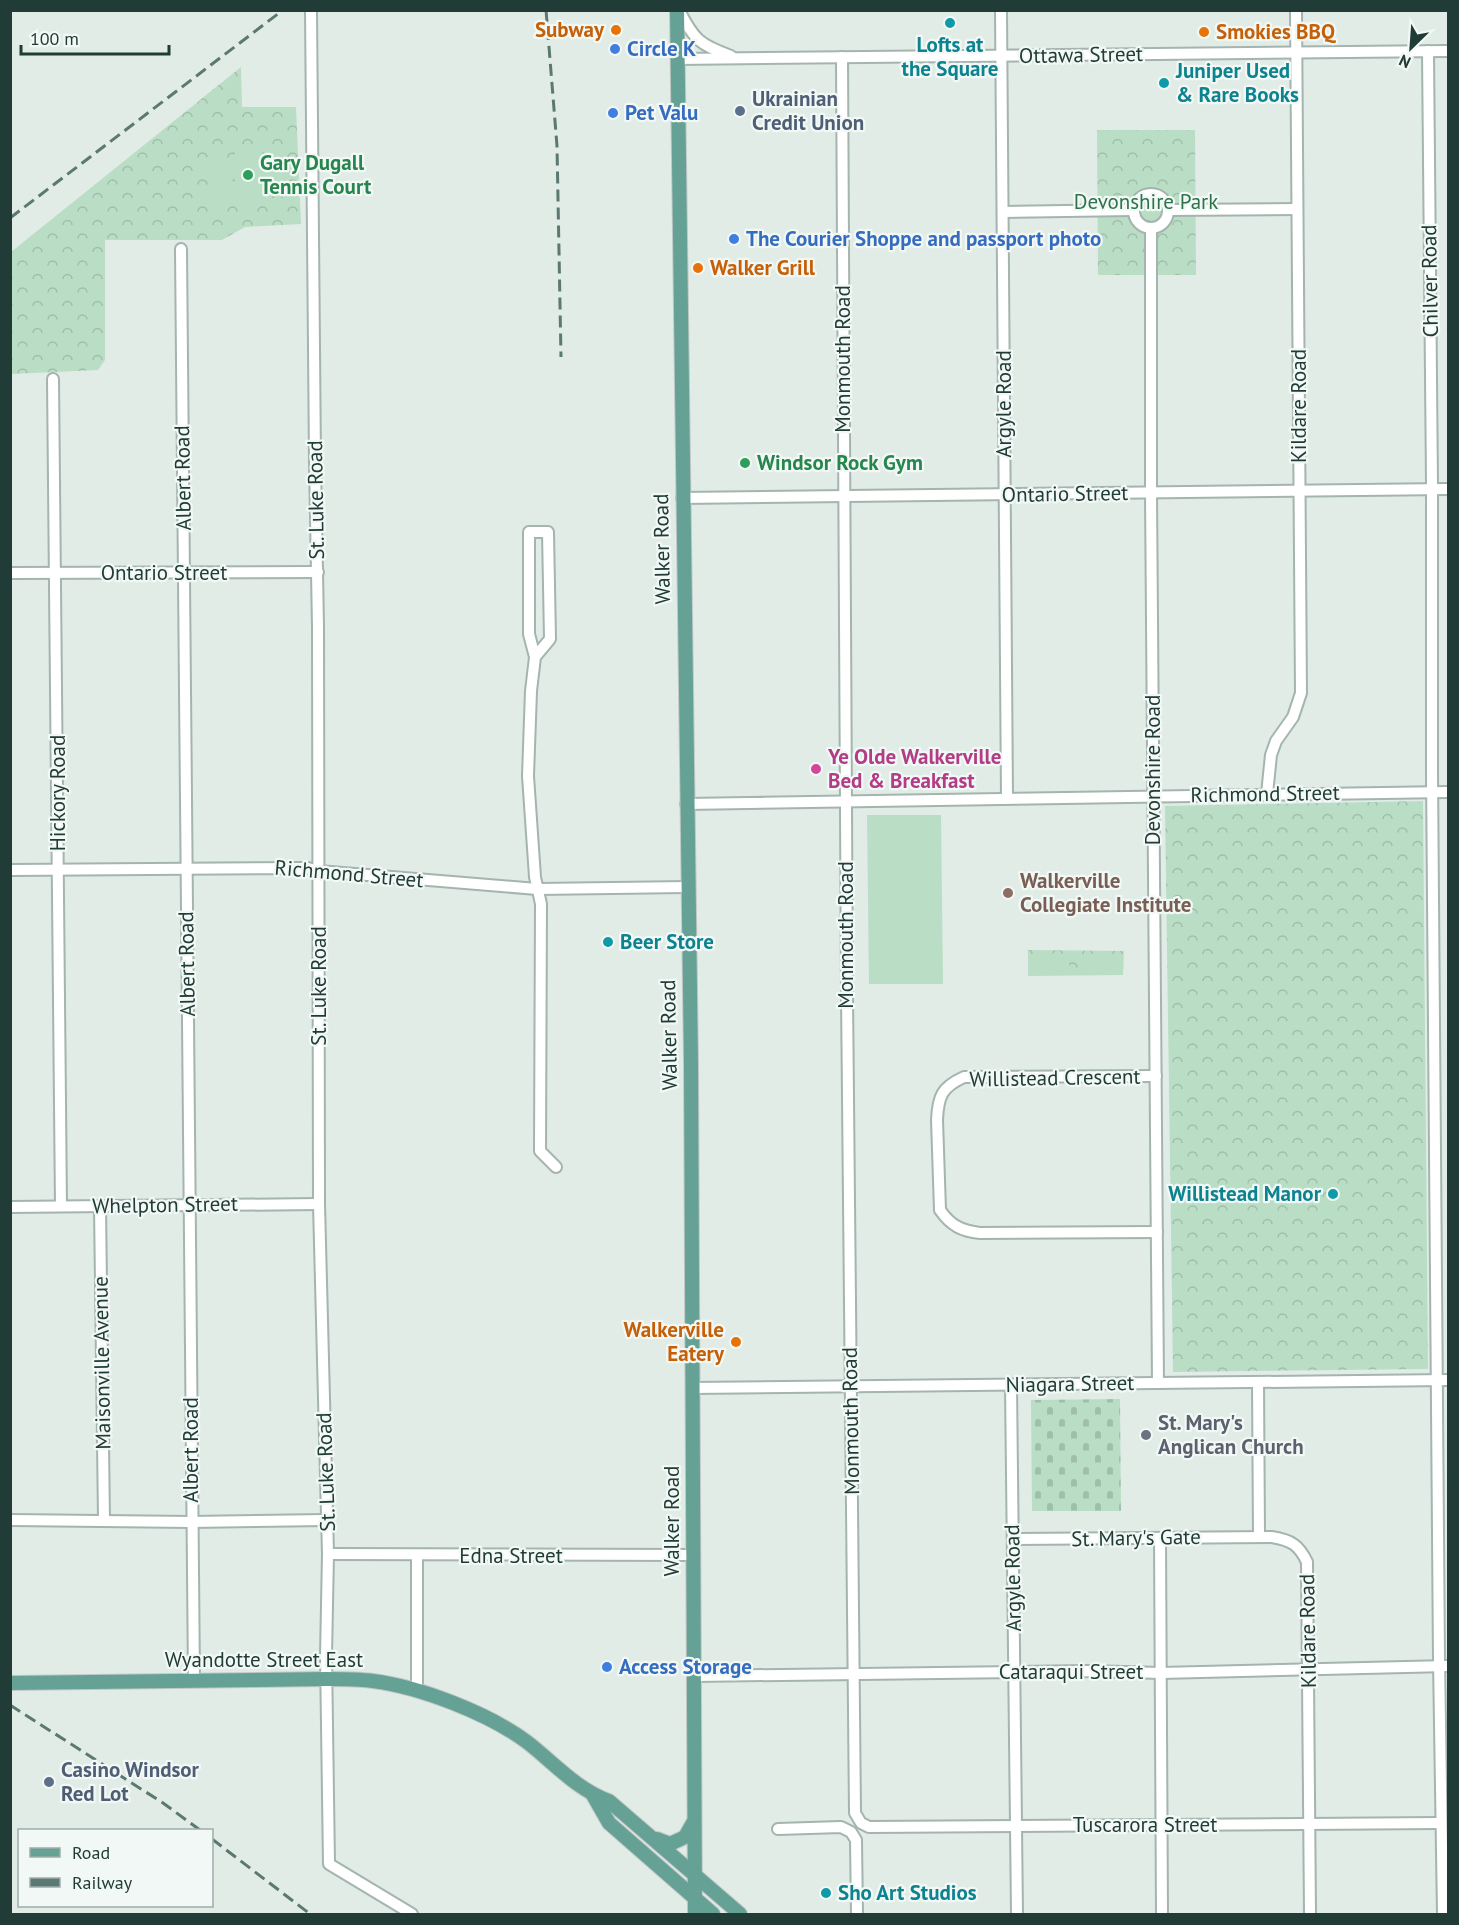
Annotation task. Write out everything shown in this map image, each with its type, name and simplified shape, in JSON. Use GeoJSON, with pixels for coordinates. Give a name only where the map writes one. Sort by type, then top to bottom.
{"type":"FeatureCollection","features":[{"type":"Feature","properties":{"kind":"main road","name":"Walker Road"},"geometry":{"type":"LineString","coordinates":[[678,10],[693,1388],[695,1914]]}},
{"type":"Feature","properties":{"kind":"main road","name":"Wyandotte Street East"},"geometry":{"type":"LineString","coordinates":[[10,1683],[327,1679],[374,1681],[417,1691],[480,1715],[525,1740],[593,1795],[609,1801],[741,1914]]}},
{"type":"Feature","properties":{"kind":"main road","name":"Wyandotte Street East"},"geometry":{"type":"LineString","coordinates":[[593,1795],[609,1823],[713,1914]]}},
{"type":"Feature","properties":{"kind":"main road"},"geometry":{"type":"LineString","coordinates":[[650,1836],[670,1844],[685,1838],[694,1822]]}},
{"type":"Feature","properties":{"kind":"street","name":"St. Luke Road"},"geometry":{"type":"LineString","coordinates":[[311,10],[318,572],[319,1204],[328,1554],[329,1864],[412,1914]]}},
{"type":"Feature","properties":{"kind":"street"},"geometry":{"type":"LineString","coordinates":[[678,10],[694,38],[712,49],[737,59]]}},
{"type":"Feature","properties":{"kind":"street","name":"Argyle Road"},"geometry":{"type":"LineString","coordinates":[[1001,10],[1007,798]]}},
{"type":"Feature","properties":{"kind":"street","name":"Kildare Road"},"geometry":{"type":"LineString","coordinates":[[1267,794],[1271,755],[1276,741],[1293,717],[1300,693],[1296,10]]}},
{"type":"Feature","properties":{"kind":"street","name":"Chilver Road"},"geometry":{"type":"LineString","coordinates":[[1428,51],[1432,792],[1443,1380],[1444,1666],[1441,1823],[1443,1914]]}},
{"type":"Feature","properties":{"kind":"street","name":"Ottawa Street"},"geometry":{"type":"LineString","coordinates":[[677,59],[1449,51]]}},
{"type":"Feature","properties":{"kind":"street","name":"Monmouth Road"},"geometry":{"type":"LineString","coordinates":[[842,57],[845,801],[855,1813]]}},
{"type":"Feature","properties":{"kind":"street"},"geometry":{"type":"LineString","coordinates":[[1152,193],[1162,197],[1168,210],[1162,224],[1151,228],[1141,225],[1133,210],[1137,200],[1152,193]]}},
{"type":"Feature","properties":{"kind":"street"},"geometry":{"type":"LineString","coordinates":[[1168,210],[1297,209]]}},
{"type":"Feature","properties":{"kind":"street"},"geometry":{"type":"LineString","coordinates":[[1003,212],[1133,210]]}},
{"type":"Feature","properties":{"kind":"street","name":"Devonshire Road"},"geometry":{"type":"LineString","coordinates":[[1151,228],[1158,1383]]}},
{"type":"Feature","properties":{"kind":"street","name":"Albert Road"},"geometry":{"type":"LineString","coordinates":[[181,249],[194,1680]]}},
{"type":"Feature","properties":{"kind":"street","name":"Hickory Road"},"geometry":{"type":"LineString","coordinates":[[53,379],[61,1206]]}},
{"type":"Feature","properties":{"kind":"street","name":"Ontario Street"},"geometry":{"type":"LineString","coordinates":[[682,498],[1449,489]]}},
{"type":"Feature","properties":{"kind":"street"},"geometry":{"type":"LineString","coordinates":[[535,657],[550,639],[548,532],[529,532],[529,634],[535,657],[531,691],[528,776],[537,889],[541,904],[540,1151],[556,1167]]}},
{"type":"Feature","properties":{"kind":"street","name":"Ontario Street"},"geometry":{"type":"LineString","coordinates":[[10,573],[318,572]]}},
{"type":"Feature","properties":{"kind":"street","name":"Richmond Street"},"geometry":{"type":"LineString","coordinates":[[686,804],[1449,792]]}},
{"type":"Feature","properties":{"kind":"street","name":"Richmond Street"},"geometry":{"type":"LineString","coordinates":[[10,870],[277,867],[537,889],[688,887]]}},
{"type":"Feature","properties":{"kind":"street","name":"Willistead Crescent"},"geometry":{"type":"LineString","coordinates":[[1156,1076],[964,1077],[952,1083],[942,1092],[937,1105],[937,1120],[940,1210],[956,1227],[980,1233],[1157,1232]]}},
{"type":"Feature","properties":{"kind":"street","name":"Whelpton Street"},"geometry":{"type":"LineString","coordinates":[[10,1207],[319,1204]]}},
{"type":"Feature","properties":{"kind":"street","name":"Maisonville Avenue"},"geometry":{"type":"LineString","coordinates":[[100,1206],[104,1520]]}},
{"type":"Feature","properties":{"kind":"street","name":"Niagara Street"},"geometry":{"type":"LineString","coordinates":[[693,1388],[1443,1380]]}},
{"type":"Feature","properties":{"kind":"street"},"geometry":{"type":"LineString","coordinates":[[1258,1382],[1259,1536]]}},
{"type":"Feature","properties":{"kind":"street","name":"Argyle Road"},"geometry":{"type":"LineString","coordinates":[[1011,1385],[1017,1914]]}},
{"type":"Feature","properties":{"kind":"street"},"geometry":{"type":"LineString","coordinates":[[10,1520],[191,1522],[327,1520]]}},
{"type":"Feature","properties":{"kind":"street","name":"Kildare Road"},"geometry":{"type":"LineString","coordinates":[[1259,1536],[1294,1542],[1307,1562],[1310,1914]]}},
{"type":"Feature","properties":{"kind":"street","name":"St. Mary's Gate"},"geometry":{"type":"LineString","coordinates":[[1012,1539],[1259,1536]]}},
{"type":"Feature","properties":{"kind":"street"},"geometry":{"type":"LineString","coordinates":[[1160,1538],[1162,1914]]}},
{"type":"Feature","properties":{"kind":"street","name":"Edna Street"},"geometry":{"type":"LineString","coordinates":[[328,1554],[694,1555]]}},
{"type":"Feature","properties":{"kind":"street"},"geometry":{"type":"LineString","coordinates":[[417,1555],[417,1691]]}},
{"type":"Feature","properties":{"kind":"street","name":"Cataraqui Street"},"geometry":{"type":"LineString","coordinates":[[693,1676],[1014,1672],[1161,1673],[1444,1666]]}},
{"type":"Feature","properties":{"kind":"street","name":"Tuscarora Street"},"geometry":{"type":"LineString","coordinates":[[855,1813],[861,1823],[869,1827],[1441,1823]]}},
{"type":"Feature","properties":{"kind":"street"},"geometry":{"type":"LineString","coordinates":[[778,1829],[841,1827],[851,1832],[856,1840],[857,1914]]}},
{"type":"Feature","properties":{"kind":"green space"},"geometry":{"type":"Polygon","coordinates":[[[241,67],[242,107],[296,107],[301,224],[245,227],[222,240],[105,240],[105,360],[98,370],[11,374],[11,252],[241,67]]]}},
{"type":"Feature","properties":{"kind":"green space","name":"Devonshire Park"},"geometry":{"type":"Polygon","coordinates":[[[1097,130],[1195,130],[1196,275],[1098,275],[1097,130]]]}},
{"type":"Feature","properties":{"kind":"green space","name":"Gary Dugall Tennis Court"},"geometry":{"type":"Polygon","coordinates":[[[235,147],[262,148],[262,202],[235,202],[235,147]]]}},
{"type":"Feature","properties":{"kind":"green space"},"geometry":{"type":"Polygon","coordinates":[[[211,165],[232,165],[233,199],[211,199],[211,165]]]}},
{"type":"Feature","properties":{"kind":"green space"},"geometry":{"type":"Polygon","coordinates":[[[1423,801],[1428,1369],[1173,1372],[1165,806],[1423,801]]]}},
{"type":"Feature","properties":{"kind":"green space"},"geometry":{"type":"Polygon","coordinates":[[[867,815],[941,815],[943,984],[869,984],[867,815]]]}},
{"type":"Feature","properties":{"kind":"green space"},"geometry":{"type":"Polygon","coordinates":[[[1028,950],[1124,951],[1123,975],[1028,976],[1028,950]]]}},
{"type":"Feature","properties":{"kind":"green space"},"geometry":{"type":"Polygon","coordinates":[[[1033,953],[1069,954],[1069,972],[1033,972],[1033,953]]]}},
{"type":"Feature","properties":{"kind":"green space"},"geometry":{"type":"Polygon","coordinates":[[[1083,954],[1118,954],[1118,972],[1082,972],[1083,954]]]}},
{"type":"Feature","properties":{"kind":"green space"},"geometry":{"type":"Polygon","coordinates":[[[1120,1399],[1121,1511],[1032,1511],[1031,1400],[1120,1399]]]}},
{"type":"Feature","properties":{"kind":"railway"},"geometry":{"type":"LineString","coordinates":[[10,218],[283,10]]}},
{"type":"Feature","properties":{"kind":"railway"},"geometry":{"type":"LineString","coordinates":[[546,10],[557,146],[561,357]]}},
{"type":"Feature","properties":{"kind":"railway"},"geometry":{"type":"LineString","coordinates":[[10,1705],[163,1803],[199,1829]]}},
{"type":"Feature","properties":{"kind":"railway"},"geometry":{"type":"LineString","coordinates":[[213,1840],[310,1914]]}},
{"type":"Feature","properties":{"kind":"place","name":"Lofts at the Square"},"geometry":{"type":"Point","coordinates":[950,23]}},
{"type":"Feature","properties":{"kind":"place","name":"Subway"},"geometry":{"type":"Point","coordinates":[616,30]}},
{"type":"Feature","properties":{"kind":"place","name":"Smokies BBQ"},"geometry":{"type":"Point","coordinates":[1204,32]}},
{"type":"Feature","properties":{"kind":"place","name":"Circle K"},"geometry":{"type":"Point","coordinates":[615,49]}},
{"type":"Feature","properties":{"kind":"place","name":"Juniper Used & Rare Books"},"geometry":{"type":"Point","coordinates":[1164,83]}},
{"type":"Feature","properties":{"kind":"place","name":"Ukrainian Credit Union"},"geometry":{"type":"Point","coordinates":[740,111]}},
{"type":"Feature","properties":{"kind":"place","name":"Pet Valu"},"geometry":{"type":"Point","coordinates":[613,113]}},
{"type":"Feature","properties":{"kind":"place","name":"Gary Dugall Tennis Court"},"geometry":{"type":"Point","coordinates":[248,175]}},
{"type":"Feature","properties":{"kind":"place","name":"The Courier Shoppe and passport photo"},"geometry":{"type":"Point","coordinates":[734,239]}},
{"type":"Feature","properties":{"kind":"place","name":"Walker Grill"},"geometry":{"type":"Point","coordinates":[698,268]}},
{"type":"Feature","properties":{"kind":"place","name":"Windsor Rock Gym"},"geometry":{"type":"Point","coordinates":[745,463]}},
{"type":"Feature","properties":{"kind":"place","name":"Ye Olde Walkerville Bed & Breakfast"},"geometry":{"type":"Point","coordinates":[816,769]}},
{"type":"Feature","properties":{"kind":"place","name":"Walkerville Collegiate Institute"},"geometry":{"type":"Point","coordinates":[1008,893]}},
{"type":"Feature","properties":{"kind":"place","name":"Beer Store"},"geometry":{"type":"Point","coordinates":[608,942]}},
{"type":"Feature","properties":{"kind":"place","name":"Willistead Manor"},"geometry":{"type":"Point","coordinates":[1333,1194]}},
{"type":"Feature","properties":{"kind":"place","name":"Walkerville Eatery"},"geometry":{"type":"Point","coordinates":[736,1342]}},
{"type":"Feature","properties":{"kind":"place","name":"St. Mary's Anglican Church"},"geometry":{"type":"Point","coordinates":[1146,1435]}},
{"type":"Feature","properties":{"kind":"place","name":"Access Storage"},"geometry":{"type":"Point","coordinates":[607,1667]}},
{"type":"Feature","properties":{"kind":"place","name":"Casino Windsor Red Lot"},"geometry":{"type":"Point","coordinates":[49,1782]}},
{"type":"Feature","properties":{"kind":"place","name":"Sho Art Studios"},"geometry":{"type":"Point","coordinates":[826,1893]}}]}
